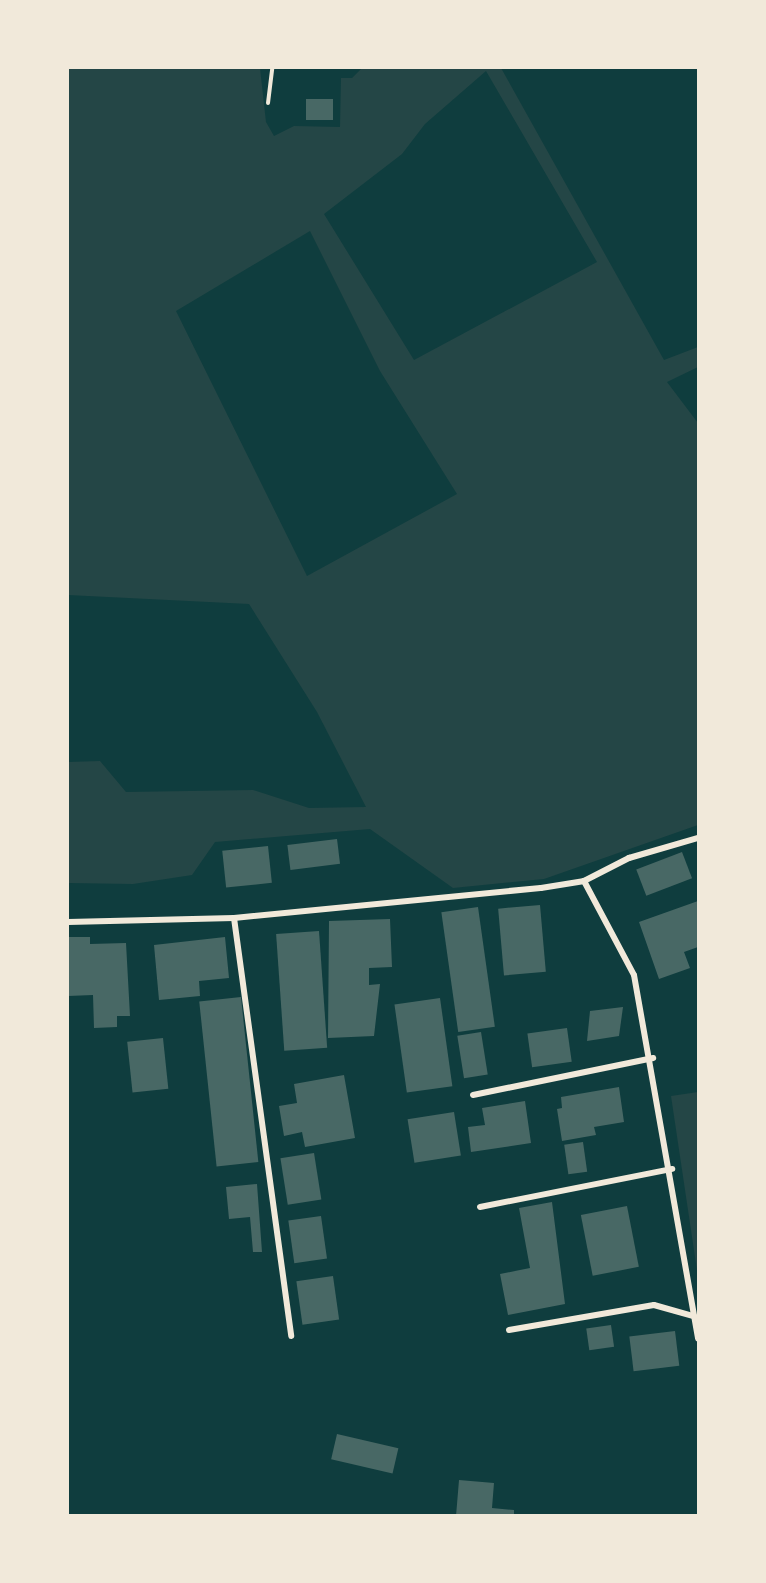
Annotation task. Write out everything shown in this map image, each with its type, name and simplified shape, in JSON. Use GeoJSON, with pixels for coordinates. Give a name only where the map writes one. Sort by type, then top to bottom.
{"type":"FeatureCollection","features":[{"type":"Feature","properties":{"kind":"street"},"geometry":{"type":"LineString","coordinates":[[68,920],[234,918],[584,881],[629,858],[699,838]]}},
{"type":"Feature","properties":{"kind":"street"},"geometry":{"type":"LineString","coordinates":[[584,881],[634,975],[653,1058],[693,1316],[699,1338]]}},
{"type":"Feature","properties":{"kind":"street"},"geometry":{"type":"LineString","coordinates":[[234,918],[291,1336]]}},
{"type":"Feature","properties":{"kind":"street"},"geometry":{"type":"LineString","coordinates":[[473,1095],[653,1058]]}},
{"type":"Feature","properties":{"kind":"street"},"geometry":{"type":"LineString","coordinates":[[480,1207],[672,1169]]}},
{"type":"Feature","properties":{"kind":"street"},"geometry":{"type":"LineString","coordinates":[[509,1330],[654,1305],[693,1316]]}},
{"type":"Feature","properties":{"kind":"path"},"geometry":{"type":"LineString","coordinates":[[268,103],[272,68]]}},
{"type":"Feature","properties":{"kind":"shaded area"},"geometry":{"type":"Polygon","coordinates":[[[68,68],[260,68],[266,122],[274,136],[294,126],[340,127],[341,78],[352,78],[362,68],[501,68],[664,360],[698,347],[698,367],[667,382],[698,423],[698,825],[544,879],[453,888],[370,829],[215,842],[192,875],[133,884],[68,883],[68,762],[100,761],[126,792],[253,790],[309,808],[366,807],[317,712],[249,604],[68,595],[68,68]],[[486,71],[425,124],[402,154],[324,214],[414,360],[597,262],[486,71]],[[310,231],[176,311],[307,576],[457,494],[380,371],[310,231]]]}},
{"type":"Feature","properties":{"kind":"shaded area"},"geometry":{"type":"Polygon","coordinates":[[[698,1092],[698,1277],[671,1096],[698,1092]]]}},
{"type":"Feature","properties":{"kind":"building"},"geometry":{"type":"Polygon","coordinates":[[[306,99],[333,99],[333,120],[306,120],[306,99]]]}},
{"type":"Feature","properties":{"kind":"building"},"geometry":{"type":"Polygon","coordinates":[[[337,839],[340,864],[290,870],[287,845],[337,839]]]}},
{"type":"Feature","properties":{"kind":"building"},"geometry":{"type":"Polygon","coordinates":[[[268,846],[272,883],[226,888],[222,851],[268,846]]]}},
{"type":"Feature","properties":{"kind":"building"},"geometry":{"type":"Polygon","coordinates":[[[682,852],[692,878],[646,896],[636,870],[682,852]]]}},
{"type":"Feature","properties":{"kind":"building"},"geometry":{"type":"Polygon","coordinates":[[[698,901],[698,947],[684,952],[690,968],[659,979],[639,922],[698,901]]]}},
{"type":"Feature","properties":{"kind":"building"},"geometry":{"type":"Polygon","coordinates":[[[540,905],[546,972],[504,975],[498,909],[540,905]]]}},
{"type":"Feature","properties":{"kind":"building"},"geometry":{"type":"Polygon","coordinates":[[[478,907],[495,1027],[458,1032],[441,912],[478,907]]]}},
{"type":"Feature","properties":{"kind":"building"},"geometry":{"type":"Polygon","coordinates":[[[390,919],[392,967],[369,968],[369,985],[380,984],[374,1036],[328,1038],[329,921],[390,919]]]}},
{"type":"Feature","properties":{"kind":"building"},"geometry":{"type":"Polygon","coordinates":[[[319,931],[327,1048],[284,1051],[276,934],[319,931]]]}},
{"type":"Feature","properties":{"kind":"building"},"geometry":{"type":"Polygon","coordinates":[[[68,937],[90,937],[90,944],[126,943],[130,1016],[117,1016],[117,1027],[94,1028],[93,995],[68,996],[68,937]]]}},
{"type":"Feature","properties":{"kind":"building"},"geometry":{"type":"Polygon","coordinates":[[[225,937],[229,978],[199,981],[200,996],[159,1000],[154,945],[225,937]]]}},
{"type":"Feature","properties":{"kind":"building"},"geometry":{"type":"Polygon","coordinates":[[[241,997],[258,1162],[217,1166],[199,1001],[241,997]]]}},
{"type":"Feature","properties":{"kind":"building"},"geometry":{"type":"Polygon","coordinates":[[[440,998],[452,1086],[407,1093],[394,1004],[440,998]]]}},
{"type":"Feature","properties":{"kind":"building"},"geometry":{"type":"Polygon","coordinates":[[[623,1007],[619,1036],[587,1041],[590,1011],[623,1007]]]}},
{"type":"Feature","properties":{"kind":"building"},"geometry":{"type":"Polygon","coordinates":[[[567,1028],[572,1062],[532,1067],[527,1034],[567,1028]]]}},
{"type":"Feature","properties":{"kind":"building"},"geometry":{"type":"Polygon","coordinates":[[[481,1032],[488,1074],[464,1078],[457,1036],[481,1032]]]}},
{"type":"Feature","properties":{"kind":"building"},"geometry":{"type":"Polygon","coordinates":[[[163,1038],[168,1089],[133,1092],[127,1042],[163,1038]]]}},
{"type":"Feature","properties":{"kind":"building"},"geometry":{"type":"Polygon","coordinates":[[[344,1075],[355,1138],[305,1147],[302,1132],[284,1136],[279,1106],[297,1103],[294,1084],[344,1075]]]}},
{"type":"Feature","properties":{"kind":"building"},"geometry":{"type":"Polygon","coordinates":[[[619,1087],[624,1122],[594,1127],[596,1135],[562,1141],[557,1109],[562,1108],[561,1097],[619,1087]]]}},
{"type":"Feature","properties":{"kind":"building"},"geometry":{"type":"Polygon","coordinates":[[[525,1101],[531,1143],[471,1152],[468,1127],[485,1125],[482,1108],[525,1101]]]}},
{"type":"Feature","properties":{"kind":"building"},"geometry":{"type":"Polygon","coordinates":[[[454,1112],[461,1155],[414,1163],[408,1119],[454,1112]]]}},
{"type":"Feature","properties":{"kind":"building"},"geometry":{"type":"Polygon","coordinates":[[[583,1142],[587,1172],[568,1174],[564,1145],[583,1142]]]}},
{"type":"Feature","properties":{"kind":"building"},"geometry":{"type":"Polygon","coordinates":[[[314,1153],[321,1199],[288,1205],[280,1158],[314,1153]]]}},
{"type":"Feature","properties":{"kind":"building"},"geometry":{"type":"Polygon","coordinates":[[[257,1184],[262,1252],[253,1252],[250,1217],[229,1219],[226,1187],[257,1184]]]}},
{"type":"Feature","properties":{"kind":"building"},"geometry":{"type":"Polygon","coordinates":[[[552,1202],[565,1304],[508,1315],[500,1274],[530,1268],[519,1208],[552,1202]]]}},
{"type":"Feature","properties":{"kind":"building"},"geometry":{"type":"Polygon","coordinates":[[[627,1206],[639,1267],[593,1276],[581,1215],[627,1206]]]}},
{"type":"Feature","properties":{"kind":"building"},"geometry":{"type":"Polygon","coordinates":[[[321,1216],[327,1259],[294,1263],[288,1221],[321,1216]]]}},
{"type":"Feature","properties":{"kind":"building"},"geometry":{"type":"Polygon","coordinates":[[[333,1276],[339,1320],[302,1325],[296,1281],[333,1276]]]}},
{"type":"Feature","properties":{"kind":"building"},"geometry":{"type":"Polygon","coordinates":[[[611,1325],[614,1347],[589,1350],[586,1328],[611,1325]]]}},
{"type":"Feature","properties":{"kind":"building"},"geometry":{"type":"Polygon","coordinates":[[[675,1331],[679,1366],[634,1371],[629,1337],[675,1331]]]}},
{"type":"Feature","properties":{"kind":"building"},"geometry":{"type":"Polygon","coordinates":[[[337,1434],[398,1448],[393,1474],[331,1459],[337,1434]]]}},
{"type":"Feature","properties":{"kind":"building"},"geometry":{"type":"Polygon","coordinates":[[[459,1480],[494,1483],[492,1508],[514,1510],[514,1516],[456,1516],[459,1480]]]}}]}
